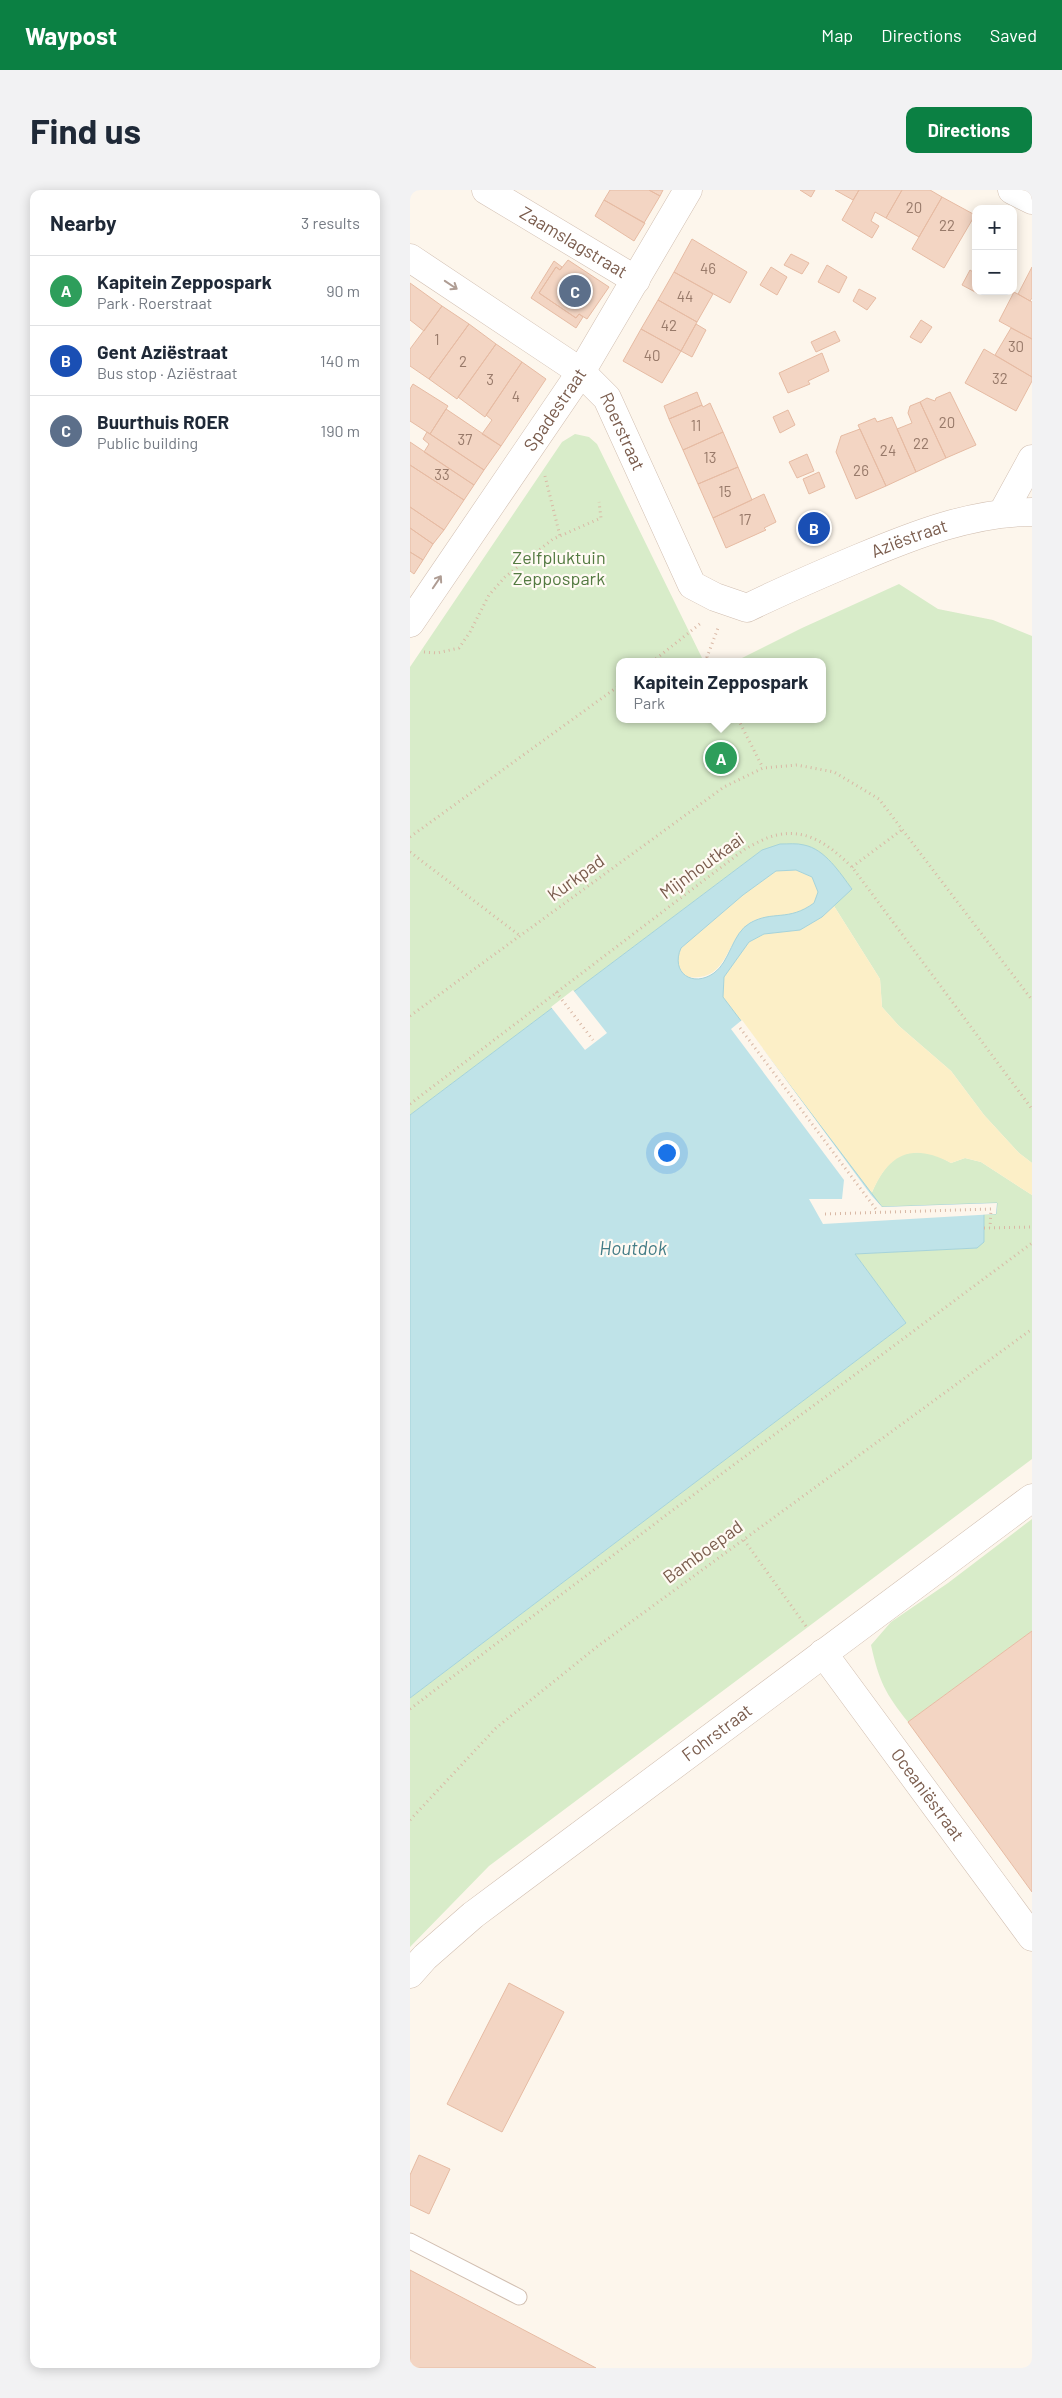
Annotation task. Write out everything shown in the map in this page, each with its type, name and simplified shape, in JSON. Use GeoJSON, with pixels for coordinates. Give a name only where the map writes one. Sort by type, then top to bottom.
{"type":"FeatureCollection","features":[{"type":"Feature","properties":{"kind":"street","name":"Zaamslagstraat"},"geometry":{"type":"LineString","coordinates":[[486,190],[636,280]]}},
{"type":"Feature","properties":{"kind":"street","name":"Spadestraat"},"geometry":{"type":"LineString","coordinates":[[410,622],[581,372],[688,190]]}},
{"type":"Feature","properties":{"kind":"street"},"geometry":{"type":"LineString","coordinates":[[1012,190],[1032,200]]}},
{"type":"Feature","properties":{"kind":"street","name":"Roerstraat"},"geometry":{"type":"LineString","coordinates":[[410,258],[581,372],[608,398],[692,585],[727,602],[747,608],[792,586]]}},
{"type":"Feature","properties":{"kind":"street"},"geometry":{"type":"LineString","coordinates":[[1004,512],[1032,459]]}},
{"type":"Feature","properties":{"kind":"street","name":"Aziëstraat"},"geometry":{"type":"LineString","coordinates":[[792,586],[920,533],[1004,512],[1032,512]]}},
{"type":"Feature","properties":{"kind":"street","name":"Fohrstraat"},"geometry":{"type":"LineString","coordinates":[[410,1974],[473,1915],[1032,1498]]}},
{"type":"Feature","properties":{"kind":"street","name":"Oceaniëstraat"},"geometry":{"type":"LineString","coordinates":[[823,1653],[1032,1937]]}},
{"type":"Feature","properties":{"kind":"lane"},"geometry":{"type":"LineString","coordinates":[[410,2241],[519,2297]]}},
{"type":"Feature","properties":{"kind":"path"},"geometry":{"type":"LineString","coordinates":[[524,456],[544,468],[560,536]]}},
{"type":"Feature","properties":{"kind":"path"},"geometry":{"type":"LineString","coordinates":[[424,652],[437,654],[459,648],[470,632],[489,595],[505,577],[553,539],[601,518],[599,502]]}},
{"type":"Feature","properties":{"kind":"path"},"geometry":{"type":"LineString","coordinates":[[657,658],[727,602]]}},
{"type":"Feature","properties":{"kind":"path"},"geometry":{"type":"LineString","coordinates":[[410,837],[616,688]]}},
{"type":"Feature","properties":{"kind":"path"},"geometry":{"type":"LineString","coordinates":[[740,723],[763,768]]}},
{"type":"Feature","properties":{"kind":"path","name":"Kurkpad"},"geometry":{"type":"LineString","coordinates":[[410,1016],[724,787],[763,768],[797,764],[834,772],[879,799],[1032,1000]]}},
{"type":"Feature","properties":{"kind":"path"},"geometry":{"type":"LineString","coordinates":[[852,867],[903,829]]}},
{"type":"Feature","properties":{"kind":"path","name":"Mijnhoutkaai"},"geometry":{"type":"LineString","coordinates":[[410,1104],[745,848],[777,835],[807,835],[832,847],[852,867],[1032,1109]]}},
{"type":"Feature","properties":{"kind":"path"},"geometry":{"type":"LineString","coordinates":[[410,852],[519,935]]}},
{"type":"Feature","properties":{"kind":"path"},"geometry":{"type":"LineString","coordinates":[[556,992],[593,1040]]}},
{"type":"Feature","properties":{"kind":"path"},"geometry":{"type":"LineString","coordinates":[[740,1028],[878,1212]]}},
{"type":"Feature","properties":{"kind":"path"},"geometry":{"type":"LineString","coordinates":[[825,1214],[991,1209],[990,1228]]}},
{"type":"Feature","properties":{"kind":"path"},"geometry":{"type":"LineString","coordinates":[[984,1228],[1032,1227]]}},
{"type":"Feature","properties":{"kind":"path"},"geometry":{"type":"LineString","coordinates":[[410,1709],[669,1513],[1032,1243]]}},
{"type":"Feature","properties":{"kind":"path","name":"Bamboepad"},"geometry":{"type":"LineString","coordinates":[[410,1820],[496,1728],[598,1646],[1032,1330]]}},
{"type":"Feature","properties":{"kind":"path"},"geometry":{"type":"LineString","coordinates":[[744,1540],[792,1604],[823,1653]]}},
{"type":"Feature","properties":{"kind":"green space","name":"Zelfpluktuin Zeppospark"},"geometry":{"type":"Polygon","coordinates":[[[575,434],[589,437],[597,444],[702,658],[616,658],[616,723],[826,723],[826,658],[742,658],[802,628],[899,584],[938,609],[993,620],[1032,636],[1032,1163],[1019,1153],[984,1115],[951,1071],[899,1026],[882,1007],[880,979],[834,906],[852,888],[762,850],[410,1115],[410,667],[562,442],[575,434]]]}},
{"type":"Feature","properties":{"kind":"green space"},"geometry":{"type":"Polygon","coordinates":[[[922,1152],[935,1154],[951,1163],[965,1158],[981,1162],[1032,1195],[1032,1459],[489,1866],[410,1947],[410,1698],[906,1323],[855,1254],[977,1248],[984,1214],[997,1203],[882,1207],[871,1195],[879,1177],[887,1166],[904,1154],[922,1152]]]}},
{"type":"Feature","properties":{"kind":"green space"},"geometry":{"type":"Polygon","coordinates":[[[1032,1519],[1032,1631],[908,1722],[884,1686],[871,1645],[891,1622],[948,1583],[1032,1519]]]}},
{"type":"Feature","properties":{"kind":"sand"},"geometry":{"type":"Polygon","coordinates":[[[796,870],[812,877],[818,892],[814,903],[793,915],[762,918],[750,923],[739,934],[723,961],[710,974],[700,977],[687,977],[678,964],[681,948],[743,895],[776,871],[796,870]]]}},
{"type":"Feature","properties":{"kind":"sand"},"geometry":{"type":"Polygon","coordinates":[[[834,906],[880,979],[882,1007],[899,1026],[951,1071],[984,1115],[1019,1153],[1032,1163],[1032,1195],[981,1162],[965,1158],[951,1163],[924,1153],[913,1153],[893,1161],[885,1170],[871,1195],[723,997],[724,977],[749,942],[764,934],[800,930],[822,917],[834,906]]]}},
{"type":"Feature","properties":{"kind":"water","name":"Houtdok"},"geometry":{"type":"Polygon","coordinates":[[[780,844],[798,844],[812,847],[831,862],[852,889],[822,917],[800,930],[764,934],[749,942],[724,977],[723,997],[882,1207],[997,1203],[996,1214],[984,1214],[984,1242],[977,1248],[855,1254],[906,1323],[410,1698],[410,1115],[762,850],[780,844]],[[796,870],[776,871],[743,895],[681,948],[678,957],[681,971],[691,978],[698,979],[714,973],[724,962],[739,933],[750,923],[766,917],[796,912],[814,903],[818,892],[812,877],[796,870]]]}},
{"type":"Feature","properties":{"kind":"pier"},"geometry":{"type":"Polygon","coordinates":[[[573,990],[607,1033],[585,1050],[551,1007],[573,990]]]}},
{"type":"Feature","properties":{"kind":"pier"},"geometry":{"type":"Polygon","coordinates":[[[742,1020],[871,1195],[882,1207],[997,1203],[996,1214],[823,1224],[809,1199],[842,1199],[844,1180],[731,1029],[742,1020]]]}},
{"type":"Feature","properties":{"kind":"building"},"geometry":{"type":"Polygon","coordinates":[[[610,190],[649,190],[660,196],[644,223],[604,200],[610,190]]]}},
{"type":"Feature","properties":{"kind":"building"},"geometry":{"type":"Polygon","coordinates":[[[649,190],[663,190],[660,196],[649,190]]]}},
{"type":"Feature","properties":{"kind":"building"},"geometry":{"type":"Polygon","coordinates":[[[800,190],[815,190],[811,197],[800,190]]]}},
{"type":"Feature","properties":{"kind":"building"},"geometry":{"type":"Polygon","coordinates":[[[835,190],[859,190],[853,200],[835,190]]]}},
{"type":"Feature","properties":{"kind":"building"},"geometry":{"type":"Polygon","coordinates":[[[859,190],[902,190],[886,218],[875,212],[871,221],[879,226],[872,238],[842,220],[859,190]]]}},
{"type":"Feature","properties":{"kind":"building"},"geometry":{"type":"Polygon","coordinates":[[[902,190],[930,190],[942,197],[919,237],[886,218],[902,190]]]}},
{"type":"Feature","properties":{"kind":"building"},"geometry":{"type":"Polygon","coordinates":[[[942,197],[972,213],[972,220],[944,268],[912,249],[942,197]]]}},
{"type":"Feature","properties":{"kind":"building"},"geometry":{"type":"Polygon","coordinates":[[[604,200],[645,223],[634,241],[595,216],[604,200]]]}},
{"type":"Feature","properties":{"kind":"building"},"geometry":{"type":"Polygon","coordinates":[[[692,239],[747,272],[730,303],[674,272],[692,239]]]}},
{"type":"Feature","properties":{"kind":"building"},"geometry":{"type":"Polygon","coordinates":[[[791,254],[809,263],[802,274],[784,265],[791,254]]]}},
{"type":"Feature","properties":{"kind":"building"},"geometry":{"type":"Polygon","coordinates":[[[568,260],[609,287],[587,319],[579,314],[576,318],[539,293],[556,267],[560,270],[568,260]]]}},
{"type":"Feature","properties":{"kind":"building"},"geometry":{"type":"Polygon","coordinates":[[[554,261],[562,267],[560,270],[556,267],[539,293],[576,318],[579,314],[583,317],[576,328],[531,298],[554,261]]]}},
{"type":"Feature","properties":{"kind":"building"},"geometry":{"type":"Polygon","coordinates":[[[827,265],[847,277],[839,293],[818,282],[827,265]]]}},
{"type":"Feature","properties":{"kind":"building"},"geometry":{"type":"Polygon","coordinates":[[[771,267],[787,277],[777,295],[760,285],[771,267]]]}},
{"type":"Feature","properties":{"kind":"building"},"geometry":{"type":"Polygon","coordinates":[[[1032,267],[1032,298],[1030,301],[1018,294],[1032,267]]]}},
{"type":"Feature","properties":{"kind":"building"},"geometry":{"type":"Polygon","coordinates":[[[970,270],[972,271],[972,290],[962,285],[970,270]]]}},
{"type":"Feature","properties":{"kind":"building"},"geometry":{"type":"Polygon","coordinates":[[[674,272],[713,294],[697,322],[658,300],[674,272]]]}},
{"type":"Feature","properties":{"kind":"building"},"geometry":{"type":"Polygon","coordinates":[[[410,283],[442,306],[424,331],[410,320],[410,283]]]}},
{"type":"Feature","properties":{"kind":"building"},"geometry":{"type":"Polygon","coordinates":[[[859,289],[876,298],[867,310],[853,301],[859,289]]]}},
{"type":"Feature","properties":{"kind":"building"},"geometry":{"type":"Polygon","coordinates":[[[1017,294],[1032,302],[1032,339],[999,321],[1012,295],[1017,294]]]}},
{"type":"Feature","properties":{"kind":"building"},"geometry":{"type":"Polygon","coordinates":[[[658,300],[697,322],[681,351],[641,329],[658,300]]]}},
{"type":"Feature","properties":{"kind":"building"},"geometry":{"type":"Polygon","coordinates":[[[442,306],[469,324],[429,379],[410,366],[410,349],[442,306]]]}},
{"type":"Feature","properties":{"kind":"building"},"geometry":{"type":"Polygon","coordinates":[[[921,320],[932,327],[921,343],[910,337],[921,320]]]}},
{"type":"Feature","properties":{"kind":"building"},"geometry":{"type":"Polygon","coordinates":[[[469,324],[496,344],[457,399],[429,379],[469,324]]]}},
{"type":"Feature","properties":{"kind":"building"},"geometry":{"type":"Polygon","coordinates":[[[696,324],[706,330],[692,357],[681,351],[696,324]]]}},
{"type":"Feature","properties":{"kind":"building"},"geometry":{"type":"Polygon","coordinates":[[[1011,328],[1032,339],[1032,377],[995,355],[1011,328]]]}},
{"type":"Feature","properties":{"kind":"building"},"geometry":{"type":"Polygon","coordinates":[[[641,329],[681,351],[662,383],[623,361],[641,329]]]}},
{"type":"Feature","properties":{"kind":"building"},"geometry":{"type":"Polygon","coordinates":[[[835,331],[840,341],[816,352],[811,342],[835,331]]]}},
{"type":"Feature","properties":{"kind":"building"},"geometry":{"type":"Polygon","coordinates":[[[496,344],[522,362],[485,417],[458,397],[496,344]]]}},
{"type":"Feature","properties":{"kind":"building"},"geometry":{"type":"Polygon","coordinates":[[[984,349],[1032,377],[1032,381],[1016,411],[965,383],[984,349]]]}},
{"type":"Feature","properties":{"kind":"building"},"geometry":{"type":"Polygon","coordinates":[[[822,353],[829,371],[808,381],[810,384],[788,393],[779,373],[822,353]]]}},
{"type":"Feature","properties":{"kind":"building"},"geometry":{"type":"Polygon","coordinates":[[[522,362],[546,379],[501,446],[482,434],[492,420],[486,415],[522,362]]]}},
{"type":"Feature","properties":{"kind":"building"},"geometry":{"type":"Polygon","coordinates":[[[413,384],[448,406],[430,434],[410,421],[410,389],[413,384]]]}},
{"type":"Feature","properties":{"kind":"building"},"geometry":{"type":"Polygon","coordinates":[[[697,392],[702,405],[669,419],[664,406],[697,392]]]}},
{"type":"Feature","properties":{"kind":"building"},"geometry":{"type":"Polygon","coordinates":[[[950,392],[976,445],[946,458],[920,402],[927,398],[935,401],[936,398],[950,392]]]}},
{"type":"Feature","properties":{"kind":"building"},"geometry":{"type":"Polygon","coordinates":[[[920,402],[946,458],[916,472],[897,429],[912,423],[908,413],[910,406],[920,402]]]}},
{"type":"Feature","properties":{"kind":"building"},"geometry":{"type":"Polygon","coordinates":[[[710,403],[723,432],[683,450],[669,419],[710,403]]]}},
{"type":"Feature","properties":{"kind":"building"},"geometry":{"type":"Polygon","coordinates":[[[446,409],[501,446],[484,470],[430,434],[446,409]]]}},
{"type":"Feature","properties":{"kind":"building"},"geometry":{"type":"Polygon","coordinates":[[[788,410],[795,425],[780,433],[773,417],[788,410]]]}},
{"type":"Feature","properties":{"kind":"building"},"geometry":{"type":"Polygon","coordinates":[[[892,417],[916,472],[886,486],[858,425],[875,418],[877,422],[892,417]]]}},
{"type":"Feature","properties":{"kind":"building"},"geometry":{"type":"Polygon","coordinates":[[[860,429],[886,486],[856,499],[836,452],[841,436],[860,429]]]}},
{"type":"Feature","properties":{"kind":"building"},"geometry":{"type":"Polygon","coordinates":[[[427,432],[484,470],[474,485],[424,452],[429,444],[423,439],[427,432]]]}},
{"type":"Feature","properties":{"kind":"building"},"geometry":{"type":"Polygon","coordinates":[[[723,432],[738,467],[698,484],[683,450],[723,432]]]}},
{"type":"Feature","properties":{"kind":"building"},"geometry":{"type":"Polygon","coordinates":[[[410,442],[474,485],[464,500],[410,465],[410,442]]]}},
{"type":"Feature","properties":{"kind":"building"},"geometry":{"type":"Polygon","coordinates":[[[807,454],[814,471],[797,478],[789,462],[807,454]]]}},
{"type":"Feature","properties":{"kind":"building"},"geometry":{"type":"Polygon","coordinates":[[[410,465],[464,500],[444,530],[410,507],[410,465]]]}},
{"type":"Feature","properties":{"kind":"building"},"geometry":{"type":"Polygon","coordinates":[[[738,467],[752,500],[713,518],[698,484],[738,467]]]}},
{"type":"Feature","properties":{"kind":"building"},"geometry":{"type":"Polygon","coordinates":[[[819,472],[825,487],[809,494],[803,479],[819,472]]]}},
{"type":"Feature","properties":{"kind":"building"},"geometry":{"type":"Polygon","coordinates":[[[764,494],[776,522],[764,528],[766,530],[726,548],[713,518],[764,494]]]}},
{"type":"Feature","properties":{"kind":"building"},"geometry":{"type":"Polygon","coordinates":[[[410,507],[444,530],[433,544],[410,528],[410,507]]]}},
{"type":"Feature","properties":{"kind":"building"},"geometry":{"type":"Polygon","coordinates":[[[410,528],[433,544],[423,560],[410,552],[410,528]]]}},
{"type":"Feature","properties":{"kind":"building"},"geometry":{"type":"Polygon","coordinates":[[[410,552],[423,560],[414,574],[410,571],[410,552]]]}},
{"type":"Feature","properties":{"kind":"building"},"geometry":{"type":"Polygon","coordinates":[[[1032,1631],[1032,1892],[908,1722],[1032,1631]]]}},
{"type":"Feature","properties":{"kind":"building"},"geometry":{"type":"Polygon","coordinates":[[[509,1983],[564,2012],[502,2132],[447,2104],[509,1983]]]}},
{"type":"Feature","properties":{"kind":"building"},"geometry":{"type":"Polygon","coordinates":[[[419,2155],[450,2169],[429,2214],[410,2205],[410,2175],[419,2155]]]}},
{"type":"Feature","properties":{"kind":"building"},"geometry":{"type":"Polygon","coordinates":[[[410,2270],[596,2368],[410,2368],[410,2270]]]}},
{"type":"Feature","properties":{"kind":"place","name":"Buurthuis ROER"},"geometry":{"type":"Point","coordinates":[575,291]}},
{"type":"Feature","properties":{"kind":"place","name":"Gent Aziëstraat"},"geometry":{"type":"Point","coordinates":[814,528]}},
{"type":"Feature","properties":{"kind":"place","name":"Kapitein Zeppospark"},"geometry":{"type":"Point","coordinates":[721,758]}}]}
